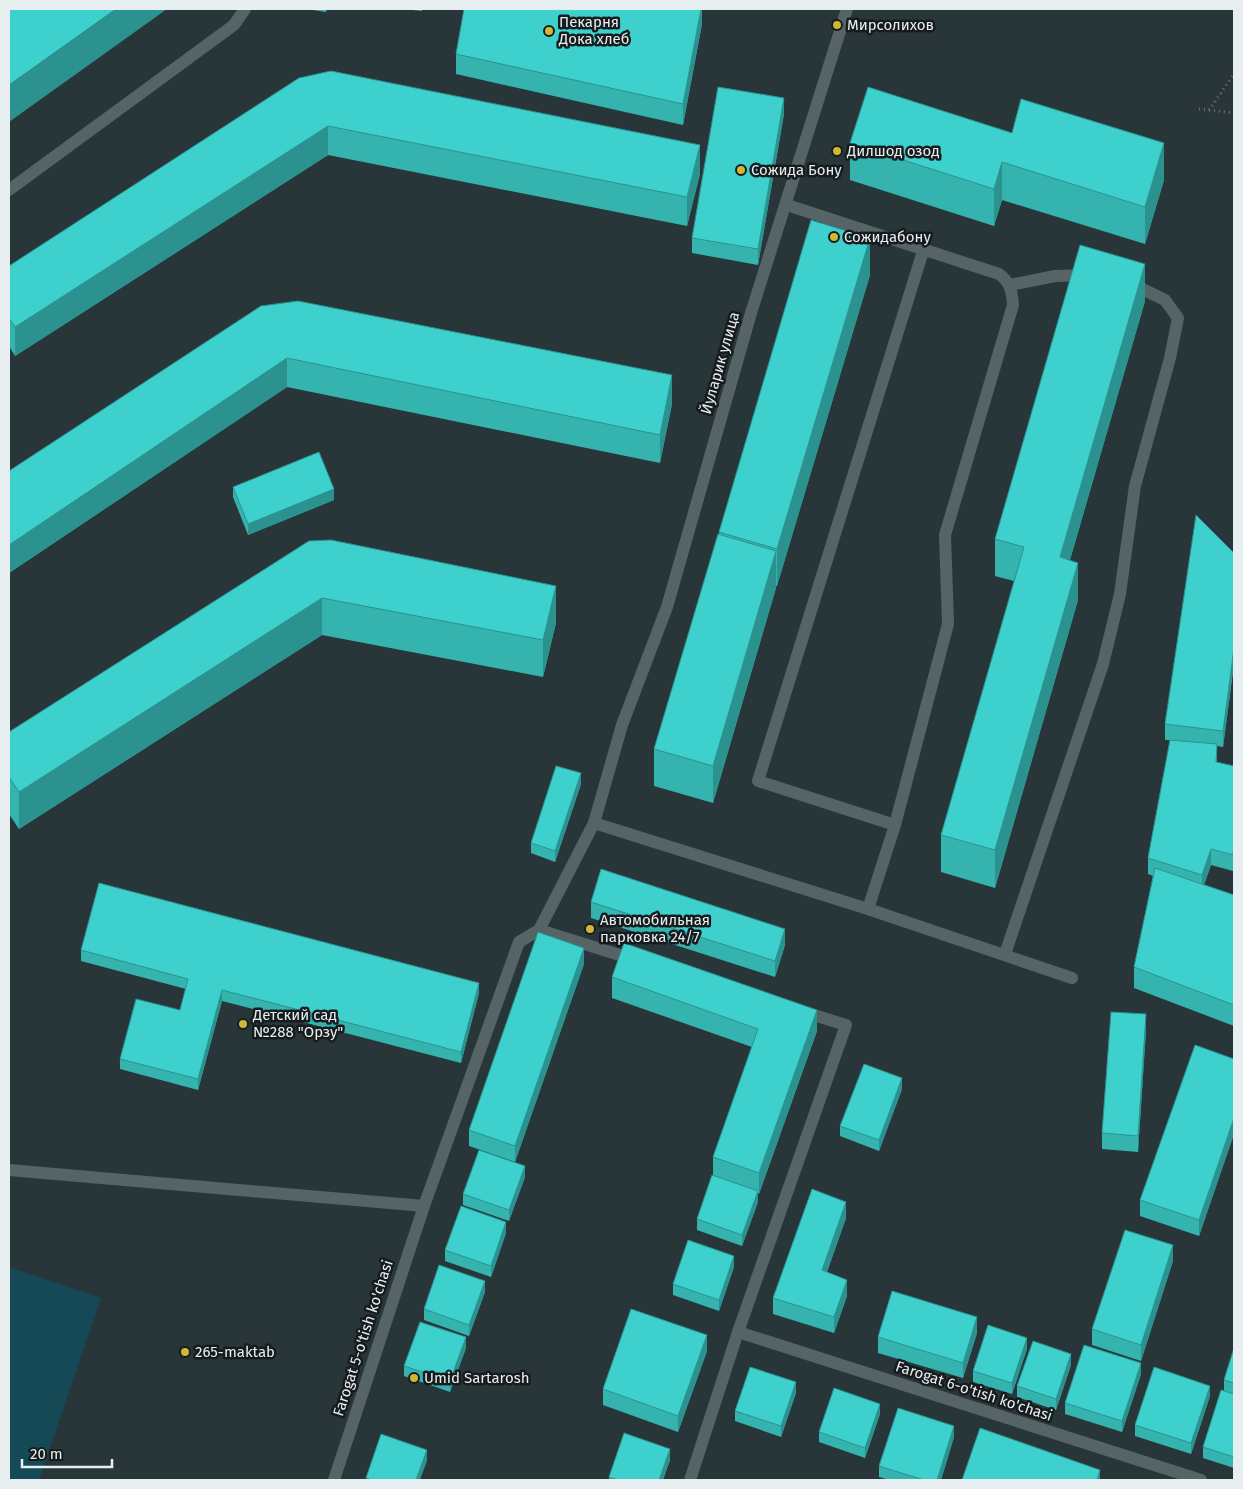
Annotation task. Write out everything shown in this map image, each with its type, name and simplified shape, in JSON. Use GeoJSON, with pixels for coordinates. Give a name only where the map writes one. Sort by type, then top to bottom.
{"type":"FeatureCollection","features":[{"type":"Feature","properties":{"kind":"street"},"geometry":{"type":"LineString","coordinates":[[9,190],[234,25],[245,9]]}},
{"type":"Feature","properties":{"kind":"street","name":"Йуларик улица"},"geometry":{"type":"LineString","coordinates":[[539,930],[594,823],[622,725],[667,607],[751,312],[787,205],[847,9]]}},
{"type":"Feature","properties":{"kind":"street"},"geometry":{"type":"LineString","coordinates":[[787,205],[924,248],[998,274],[1010,285],[1013,305],[945,534],[948,624],[895,825],[868,909]]}},
{"type":"Feature","properties":{"kind":"street"},"geometry":{"type":"LineString","coordinates":[[895,825],[758,781],[924,248]]}},
{"type":"Feature","properties":{"kind":"street"},"geometry":{"type":"LineString","coordinates":[[1010,285],[1055,276],[1099,276]]}},
{"type":"Feature","properties":{"kind":"street"},"geometry":{"type":"LineString","coordinates":[[1006,954],[1102,664],[1120,594],[1135,486],[1170,358],[1178,318],[1165,300],[1134,284],[1116,280]]}},
{"type":"Feature","properties":{"kind":"street"},"geometry":{"type":"LineString","coordinates":[[594,823],[868,909],[1006,954],[1072,978]]}},
{"type":"Feature","properties":{"kind":"street"},"geometry":{"type":"LineString","coordinates":[[539,930],[650,964]]}},
{"type":"Feature","properties":{"kind":"street","name":"Farogat 5-o'tish ko'chasi"},"geometry":{"type":"LineString","coordinates":[[334,1480],[424,1206],[519,942],[539,930]]}},
{"type":"Feature","properties":{"kind":"street"},"geometry":{"type":"LineString","coordinates":[[690,1480],[738,1332],[846,1025],[790,1007]]}},
{"type":"Feature","properties":{"kind":"street"},"geometry":{"type":"LineString","coordinates":[[9,1170],[424,1206]]}},
{"type":"Feature","properties":{"kind":"street","name":"Farogat 6-o'tish ko'chasi"},"geometry":{"type":"LineString","coordinates":[[738,1332],[1201,1480]]}},
{"type":"Feature","properties":{"kind":"path"},"geometry":{"type":"LineString","coordinates":[[1209,110],[1234,74]]}},
{"type":"Feature","properties":{"kind":"path"},"geometry":{"type":"LineString","coordinates":[[1198,109],[1234,113]]}},
{"type":"Feature","properties":{"kind":"shaded area"},"geometry":{"type":"Polygon","coordinates":[[[9,1267],[101,1298],[39,1480],[9,1480],[9,1267]]]}},
{"type":"Feature","properties":{"kind":"building"},"geometry":{"type":"Polygon","coordinates":[[[9,9],[116,9],[9,85],[9,9]]]}},
{"type":"Feature","properties":{"kind":"building"},"geometry":{"type":"Polygon","coordinates":[[[464,9],[701,9],[683,104],[456,54],[464,9]]]}},
{"type":"Feature","properties":{"kind":"building"},"geometry":{"type":"Polygon","coordinates":[[[331,71],[700,145],[687,197],[328,126],[15,327],[9,318],[9,266],[299,78],[331,71]]]}},
{"type":"Feature","properties":{"kind":"building"},"geometry":{"type":"Polygon","coordinates":[[[718,87],[784,98],[758,249],[692,238],[718,87]]]}},
{"type":"Feature","properties":{"kind":"building"},"geometry":{"type":"Polygon","coordinates":[[[868,87],[1012,133],[1021,99],[1164,143],[1145,207],[1002,162],[994,189],[850,143],[868,87]]]}},
{"type":"Feature","properties":{"kind":"building"},"geometry":{"type":"Polygon","coordinates":[[[811,220],[870,238],[777,549],[719,532],[811,220]]]}},
{"type":"Feature","properties":{"kind":"building"},"geometry":{"type":"Polygon","coordinates":[[[1080,245],[1145,264],[1060,557],[1078,563],[995,850],[941,835],[1024,547],[995,539],[1080,245]]]}},
{"type":"Feature","properties":{"kind":"building"},"geometry":{"type":"Polygon","coordinates":[[[298,301],[672,375],[660,435],[287,358],[9,545],[9,471],[261,306],[298,301]]]}},
{"type":"Feature","properties":{"kind":"building"},"geometry":{"type":"Polygon","coordinates":[[[319,452],[334,489],[248,524],[233,487],[319,452]]]}},
{"type":"Feature","properties":{"kind":"building"},"geometry":{"type":"Polygon","coordinates":[[[1196,515],[1234,553],[1234,648],[1223,731],[1165,724],[1196,515]]]}},
{"type":"Feature","properties":{"kind":"building"},"geometry":{"type":"Polygon","coordinates":[[[718,534],[776,551],[713,766],[654,749],[718,534]]]}},
{"type":"Feature","properties":{"kind":"building"},"geometry":{"type":"Polygon","coordinates":[[[331,540],[556,586],[543,640],[322,598],[19,792],[9,777],[9,732],[309,541],[331,540]]]}},
{"type":"Feature","properties":{"kind":"building"},"geometry":{"type":"Polygon","coordinates":[[[1170,740],[1217,744],[1216,762],[1234,766],[1233,855],[1211,849],[1202,875],[1148,858],[1170,740]]]}},
{"type":"Feature","properties":{"kind":"building"},"geometry":{"type":"Polygon","coordinates":[[[556,766],[581,773],[555,851],[531,843],[556,766]]]}},
{"type":"Feature","properties":{"kind":"building"},"geometry":{"type":"Polygon","coordinates":[[[1155,868],[1234,895],[1234,1005],[1134,967],[1155,868]]]}},
{"type":"Feature","properties":{"kind":"building"},"geometry":{"type":"Polygon","coordinates":[[[601,869],[785,929],[775,961],[591,902],[601,869]]]}},
{"type":"Feature","properties":{"kind":"building"},"geometry":{"type":"Polygon","coordinates":[[[99,883],[479,983],[461,1052],[222,990],[198,1079],[120,1059],[136,999],[180,1010],[188,979],[81,950],[99,883]]]}},
{"type":"Feature","properties":{"kind":"building"},"geometry":{"type":"Polygon","coordinates":[[[538,932],[584,948],[515,1146],[469,1130],[538,932]]]}},
{"type":"Feature","properties":{"kind":"building"},"geometry":{"type":"Polygon","coordinates":[[[624,943],[817,1010],[759,1173],[713,1157],[758,1029],[612,977],[624,943]]]}},
{"type":"Feature","properties":{"kind":"building"},"geometry":{"type":"Polygon","coordinates":[[[1111,1012],[1146,1014],[1138,1136],[1102,1133],[1111,1012]]]}},
{"type":"Feature","properties":{"kind":"building"},"geometry":{"type":"Polygon","coordinates":[[[1195,1045],[1234,1059],[1234,1118],[1199,1220],[1140,1200],[1195,1045]]]}},
{"type":"Feature","properties":{"kind":"building"},"geometry":{"type":"Polygon","coordinates":[[[864,1064],[902,1078],[879,1140],[840,1126],[864,1064]]]}},
{"type":"Feature","properties":{"kind":"building"},"geometry":{"type":"Polygon","coordinates":[[[479,1150],[525,1166],[509,1210],[463,1194],[479,1150]]]}},
{"type":"Feature","properties":{"kind":"building"},"geometry":{"type":"Polygon","coordinates":[[[712,1175],[758,1191],[742,1235],[697,1219],[712,1175]]]}},
{"type":"Feature","properties":{"kind":"building"},"geometry":{"type":"Polygon","coordinates":[[[812,1189],[846,1202],[822,1270],[847,1280],[834,1317],[773,1298],[812,1189]]]}},
{"type":"Feature","properties":{"kind":"building"},"geometry":{"type":"Polygon","coordinates":[[[461,1206],[506,1222],[491,1266],[445,1250],[461,1206]]]}},
{"type":"Feature","properties":{"kind":"building"},"geometry":{"type":"Polygon","coordinates":[[[1125,1230],[1173,1245],[1141,1345],[1092,1329],[1125,1230]]]}},
{"type":"Feature","properties":{"kind":"building"},"geometry":{"type":"Polygon","coordinates":[[[688,1240],[734,1256],[719,1300],[673,1284],[688,1240]]]}},
{"type":"Feature","properties":{"kind":"building"},"geometry":{"type":"Polygon","coordinates":[[[439,1265],[485,1281],[469,1325],[424,1309],[439,1265]]]}},
{"type":"Feature","properties":{"kind":"building"},"geometry":{"type":"Polygon","coordinates":[[[892,1291],[977,1317],[963,1363],[878,1337],[892,1291]]]}},
{"type":"Feature","properties":{"kind":"building"},"geometry":{"type":"Polygon","coordinates":[[[631,1309],[707,1335],[678,1416],[603,1389],[631,1309]]]}},
{"type":"Feature","properties":{"kind":"building"},"geometry":{"type":"Polygon","coordinates":[[[420,1322],[466,1337],[450,1381],[404,1366],[420,1322]]]}},
{"type":"Feature","properties":{"kind":"building"},"geometry":{"type":"Polygon","coordinates":[[[988,1325],[1027,1338],[1012,1383],[973,1371],[988,1325]]]}},
{"type":"Feature","properties":{"kind":"building"},"geometry":{"type":"Polygon","coordinates":[[[1033,1341],[1071,1354],[1056,1399],[1017,1386],[1033,1341]]]}},
{"type":"Feature","properties":{"kind":"building"},"geometry":{"type":"Polygon","coordinates":[[[1084,1345],[1141,1363],[1122,1421],[1065,1403],[1084,1345]]]}},
{"type":"Feature","properties":{"kind":"building"},"geometry":{"type":"Polygon","coordinates":[[[1234,1348],[1234,1383],[1224,1380],[1234,1348]]]}},
{"type":"Feature","properties":{"kind":"building"},"geometry":{"type":"Polygon","coordinates":[[[750,1367],[796,1382],[781,1426],[735,1411],[750,1367]]]}},
{"type":"Feature","properties":{"kind":"building"},"geometry":{"type":"Polygon","coordinates":[[[1154,1367],[1210,1386],[1191,1443],[1135,1425],[1154,1367]]]}},
{"type":"Feature","properties":{"kind":"building"},"geometry":{"type":"Polygon","coordinates":[[[834,1388],[880,1404],[865,1448],[819,1432],[834,1388]]]}},
{"type":"Feature","properties":{"kind":"building"},"geometry":{"type":"Polygon","coordinates":[[[1221,1390],[1234,1394],[1234,1457],[1203,1447],[1221,1390]]]}},
{"type":"Feature","properties":{"kind":"building"},"geometry":{"type":"Polygon","coordinates":[[[898,1408],[954,1426],[937,1480],[924,1480],[879,1466],[898,1408]]]}},
{"type":"Feature","properties":{"kind":"building"},"geometry":{"type":"Polygon","coordinates":[[[980,1428],[1100,1470],[1097,1480],[962,1480],[980,1428]]]}},
{"type":"Feature","properties":{"kind":"building"},"geometry":{"type":"Polygon","coordinates":[[[624,1433],[670,1449],[659,1480],[618,1480],[609,1477],[624,1433]]]}},
{"type":"Feature","properties":{"kind":"building"},"geometry":{"type":"Polygon","coordinates":[[[381,1434],[427,1450],[416,1480],[372,1480],[366,1478],[381,1434]]]}},
{"type":"Feature","properties":{"kind":"place","name":"Мирсолихов"},"geometry":{"type":"Point","coordinates":[837,25]}},
{"type":"Feature","properties":{"kind":"place","name":"Пекарня Дока хлеб"},"geometry":{"type":"Point","coordinates":[549,31]}},
{"type":"Feature","properties":{"kind":"place","name":"Дилшод озод"},"geometry":{"type":"Point","coordinates":[837,151]}},
{"type":"Feature","properties":{"kind":"place","name":"Сожида Бону"},"geometry":{"type":"Point","coordinates":[741,170]}},
{"type":"Feature","properties":{"kind":"place","name":"Сожидабону"},"geometry":{"type":"Point","coordinates":[834,237]}},
{"type":"Feature","properties":{"kind":"place","name":"Автомобильная парковка 24/7"},"geometry":{"type":"Point","coordinates":[590,929]}},
{"type":"Feature","properties":{"kind":"place","name":"Детский сад №288 \"Орзу\""},"geometry":{"type":"Point","coordinates":[243,1024]}},
{"type":"Feature","properties":{"kind":"place","name":"265-maktab"},"geometry":{"type":"Point","coordinates":[185,1352]}},
{"type":"Feature","properties":{"kind":"place","name":"Umid Sartarosh"},"geometry":{"type":"Point","coordinates":[414,1378]}}]}
